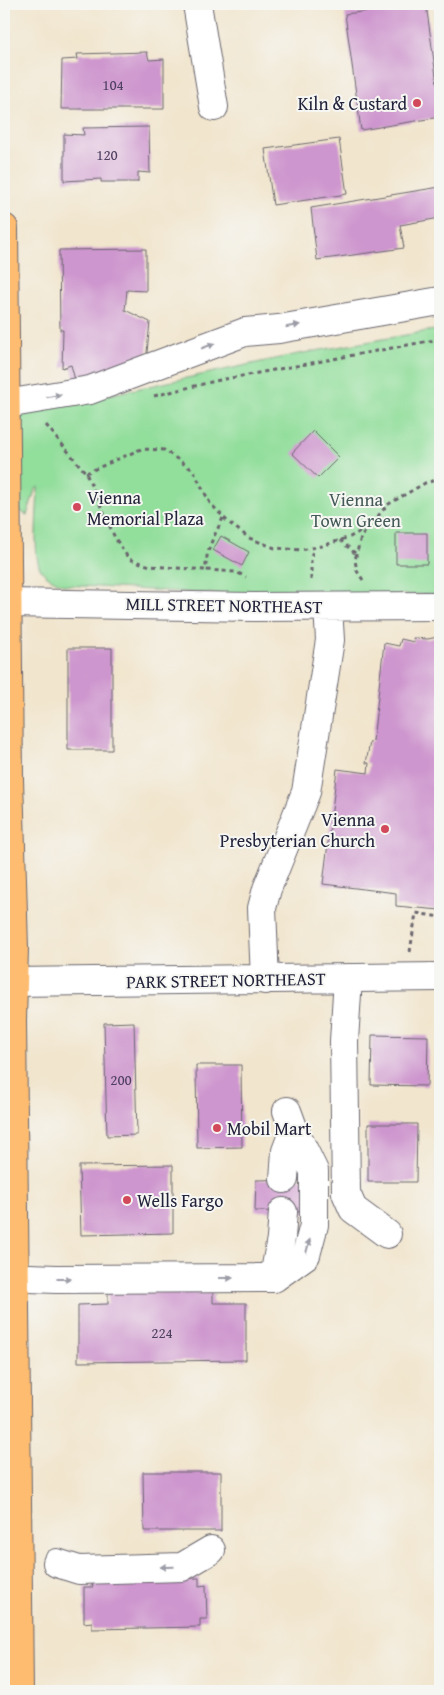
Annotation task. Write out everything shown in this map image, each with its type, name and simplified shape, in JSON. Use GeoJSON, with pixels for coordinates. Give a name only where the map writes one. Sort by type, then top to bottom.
{"type":"FeatureCollection","features":[{"type":"Feature","properties":{"kind":"main road"},"geometry":{"type":"LineString","coordinates":[[4,228],[6,662],[14,948],[8,982],[10,1485],[19,1691]]}},
{"type":"Feature","properties":{"kind":"street"},"geometry":{"type":"LineString","coordinates":[[197,4],[214,107]]}},
{"type":"Feature","properties":{"kind":"street"},"geometry":{"type":"LineString","coordinates":[[6,404],[90,390],[245,332],[279,329],[440,301]]}},
{"type":"Feature","properties":{"kind":"street","name":"MILL STREET NORTHEAST"},"geometry":{"type":"LineString","coordinates":[[7,603],[253,607],[440,606]]}},
{"type":"Feature","properties":{"kind":"street"},"geometry":{"type":"LineString","coordinates":[[265,980],[262,908],[267,890],[306,792],[330,640],[328,606]]}},
{"type":"Feature","properties":{"kind":"street","name":"PARK STREET NORTHEAST"},"geometry":{"type":"LineString","coordinates":[[8,982],[440,977]]}},
{"type":"Feature","properties":{"kind":"street"},"geometry":{"type":"LineString","coordinates":[[348,978],[344,1041],[346,1193],[353,1210],[387,1234]]}},
{"type":"Feature","properties":{"kind":"street"},"geometry":{"type":"LineString","coordinates":[[9,1277],[56,1279],[274,1278],[306,1255],[314,1226],[314,1171],[290,1120],[284,1179]]}},
{"type":"Feature","properties":{"kind":"street"},"geometry":{"type":"LineString","coordinates":[[274,1278],[281,1238],[283,1212]]}},
{"type":"Feature","properties":{"kind":"street"},"geometry":{"type":"LineString","coordinates":[[57,1563],[79,1570],[182,1567],[211,1550]]}},
{"type":"Feature","properties":{"kind":"path"},"geometry":{"type":"LineString","coordinates":[[153,397],[215,381],[440,340]]}},
{"type":"Feature","properties":{"kind":"path"},"geometry":{"type":"LineString","coordinates":[[5,435],[55,422]]}},
{"type":"Feature","properties":{"kind":"path"},"geometry":{"type":"LineString","coordinates":[[46,425],[86,473],[115,538],[129,559],[150,566],[236,572],[246,578]]}},
{"type":"Feature","properties":{"kind":"path"},"geometry":{"type":"LineString","coordinates":[[86,473],[141,449],[164,450],[193,470],[210,503],[224,518],[249,538],[275,548],[301,550],[314,547],[340,540],[370,526]]}},
{"type":"Feature","properties":{"kind":"path"},"geometry":{"type":"LineString","coordinates":[[366,584],[357,571],[355,560],[361,537],[387,505],[424,483],[440,479]]}},
{"type":"Feature","properties":{"kind":"path"},"geometry":{"type":"LineString","coordinates":[[206,570],[208,548],[224,518]]}},
{"type":"Feature","properties":{"kind":"path"},"geometry":{"type":"LineString","coordinates":[[340,540],[356,554]]}},
{"type":"Feature","properties":{"kind":"path"},"geometry":{"type":"LineString","coordinates":[[311,580],[311,557],[314,547]]}},
{"type":"Feature","properties":{"kind":"path"},"geometry":{"type":"LineString","coordinates":[[406,978],[416,913],[440,917]]}},
{"type":"Feature","properties":{"kind":"green space","name":"Vienna Town Green"},"geometry":{"type":"Polygon","coordinates":[[[440,329],[440,594],[270,597],[64,585],[46,575],[38,563],[36,530],[38,487],[35,490],[27,515],[4,503],[4,408],[57,406],[298,354],[440,329]]]}},
{"type":"Feature","properties":{"kind":"building"},"geometry":{"type":"Polygon","coordinates":[[[426,4],[440,117],[361,130],[345,14],[426,4]]]}},
{"type":"Feature","properties":{"kind":"building"},"geometry":{"type":"Polygon","coordinates":[[[147,52],[149,60],[164,59],[164,109],[61,109],[62,60],[78,59],[77,54],[147,52]]]}},
{"type":"Feature","properties":{"kind":"building"},"geometry":{"type":"Polygon","coordinates":[[[149,127],[150,173],[138,172],[138,182],[101,182],[101,179],[64,181],[64,134],[84,135],[83,128],[149,127]]]}},
{"type":"Feature","properties":{"kind":"building"},"geometry":{"type":"Polygon","coordinates":[[[339,139],[347,194],[273,205],[265,149],[339,139]]]}},
{"type":"Feature","properties":{"kind":"building"},"geometry":{"type":"Polygon","coordinates":[[[440,187],[440,218],[400,225],[404,248],[317,260],[311,208],[440,187]]]}},
{"type":"Feature","properties":{"kind":"building"},"geometry":{"type":"Polygon","coordinates":[[[146,249],[146,291],[127,290],[125,310],[150,322],[147,352],[150,362],[75,380],[71,365],[62,368],[63,330],[60,330],[59,250],[146,249]]]}},
{"type":"Feature","properties":{"kind":"building"},"geometry":{"type":"Polygon","coordinates":[[[313,431],[339,457],[318,478],[292,453],[313,431]]]}},
{"type":"Feature","properties":{"kind":"building"},"geometry":{"type":"Polygon","coordinates":[[[396,533],[427,533],[427,564],[396,564],[396,533]]]}},
{"type":"Feature","properties":{"kind":"building"},"geometry":{"type":"Polygon","coordinates":[[[221,536],[249,552],[242,566],[213,550],[221,536]]]}},
{"type":"Feature","properties":{"kind":"building","name":"Vienna Presbyterian Church"},"geometry":{"type":"Polygon","coordinates":[[[440,637],[440,910],[396,906],[396,893],[323,884],[337,769],[368,773],[369,763],[366,763],[370,742],[373,741],[384,643],[399,646],[401,639],[414,642],[413,638],[428,639],[440,637]]]}},
{"type":"Feature","properties":{"kind":"building"},"geometry":{"type":"Polygon","coordinates":[[[68,648],[112,648],[112,750],[68,750],[68,648]]]}},
{"type":"Feature","properties":{"kind":"building"},"geometry":{"type":"Polygon","coordinates":[[[134,1022],[137,1135],[107,1136],[104,1023],[134,1022]]]}},
{"type":"Feature","properties":{"kind":"building"},"geometry":{"type":"Polygon","coordinates":[[[372,1035],[428,1036],[427,1086],[371,1085],[372,1035]]]}},
{"type":"Feature","properties":{"kind":"building"},"geometry":{"type":"Polygon","coordinates":[[[196,1065],[241,1065],[242,1147],[197,1148],[196,1065]]]}},
{"type":"Feature","properties":{"kind":"building"},"geometry":{"type":"Polygon","coordinates":[[[437,1122],[440,1122],[440,1183],[436,1183],[437,1122]]]}},
{"type":"Feature","properties":{"kind":"building"},"geometry":{"type":"Polygon","coordinates":[[[368,1124],[417,1124],[416,1182],[368,1182],[368,1124]]]}},
{"type":"Feature","properties":{"kind":"building","name":"Wells Fargo"},"geometry":{"type":"Polygon","coordinates":[[[173,1165],[173,1233],[81,1235],[79,1166],[173,1165]]]}},
{"type":"Feature","properties":{"kind":"building"},"geometry":{"type":"Polygon","coordinates":[[[308,1179],[309,1212],[255,1211],[256,1180],[308,1179]]]}},
{"type":"Feature","properties":{"kind":"building"},"geometry":{"type":"Polygon","coordinates":[[[213,1290],[213,1303],[246,1303],[246,1360],[78,1362],[78,1305],[108,1304],[108,1292],[213,1290]]]}},
{"type":"Feature","properties":{"kind":"building"},"geometry":{"type":"Polygon","coordinates":[[[143,1472],[221,1472],[221,1531],[144,1531],[143,1472]]]}},
{"type":"Feature","properties":{"kind":"building"},"geometry":{"type":"Polygon","coordinates":[[[199,1578],[199,1586],[206,1585],[207,1619],[200,1619],[200,1627],[92,1629],[92,1622],[84,1623],[84,1587],[93,1587],[92,1581],[199,1578]]]}},
{"type":"Feature","properties":{"kind":"place","name":"Kiln & Custard"},"geometry":{"type":"Point","coordinates":[417,103]}},
{"type":"Feature","properties":{"kind":"place","name":"Vienna Memorial Plaza"},"geometry":{"type":"Point","coordinates":[77,507]}},
{"type":"Feature","properties":{"kind":"place","name":"Vienna Presbyterian Church"},"geometry":{"type":"Point","coordinates":[385,829]}},
{"type":"Feature","properties":{"kind":"place","name":"Mobil Mart"},"geometry":{"type":"Point","coordinates":[217,1128]}},
{"type":"Feature","properties":{"kind":"place","name":"Wells Fargo"},"geometry":{"type":"Point","coordinates":[127,1200]}}]}
